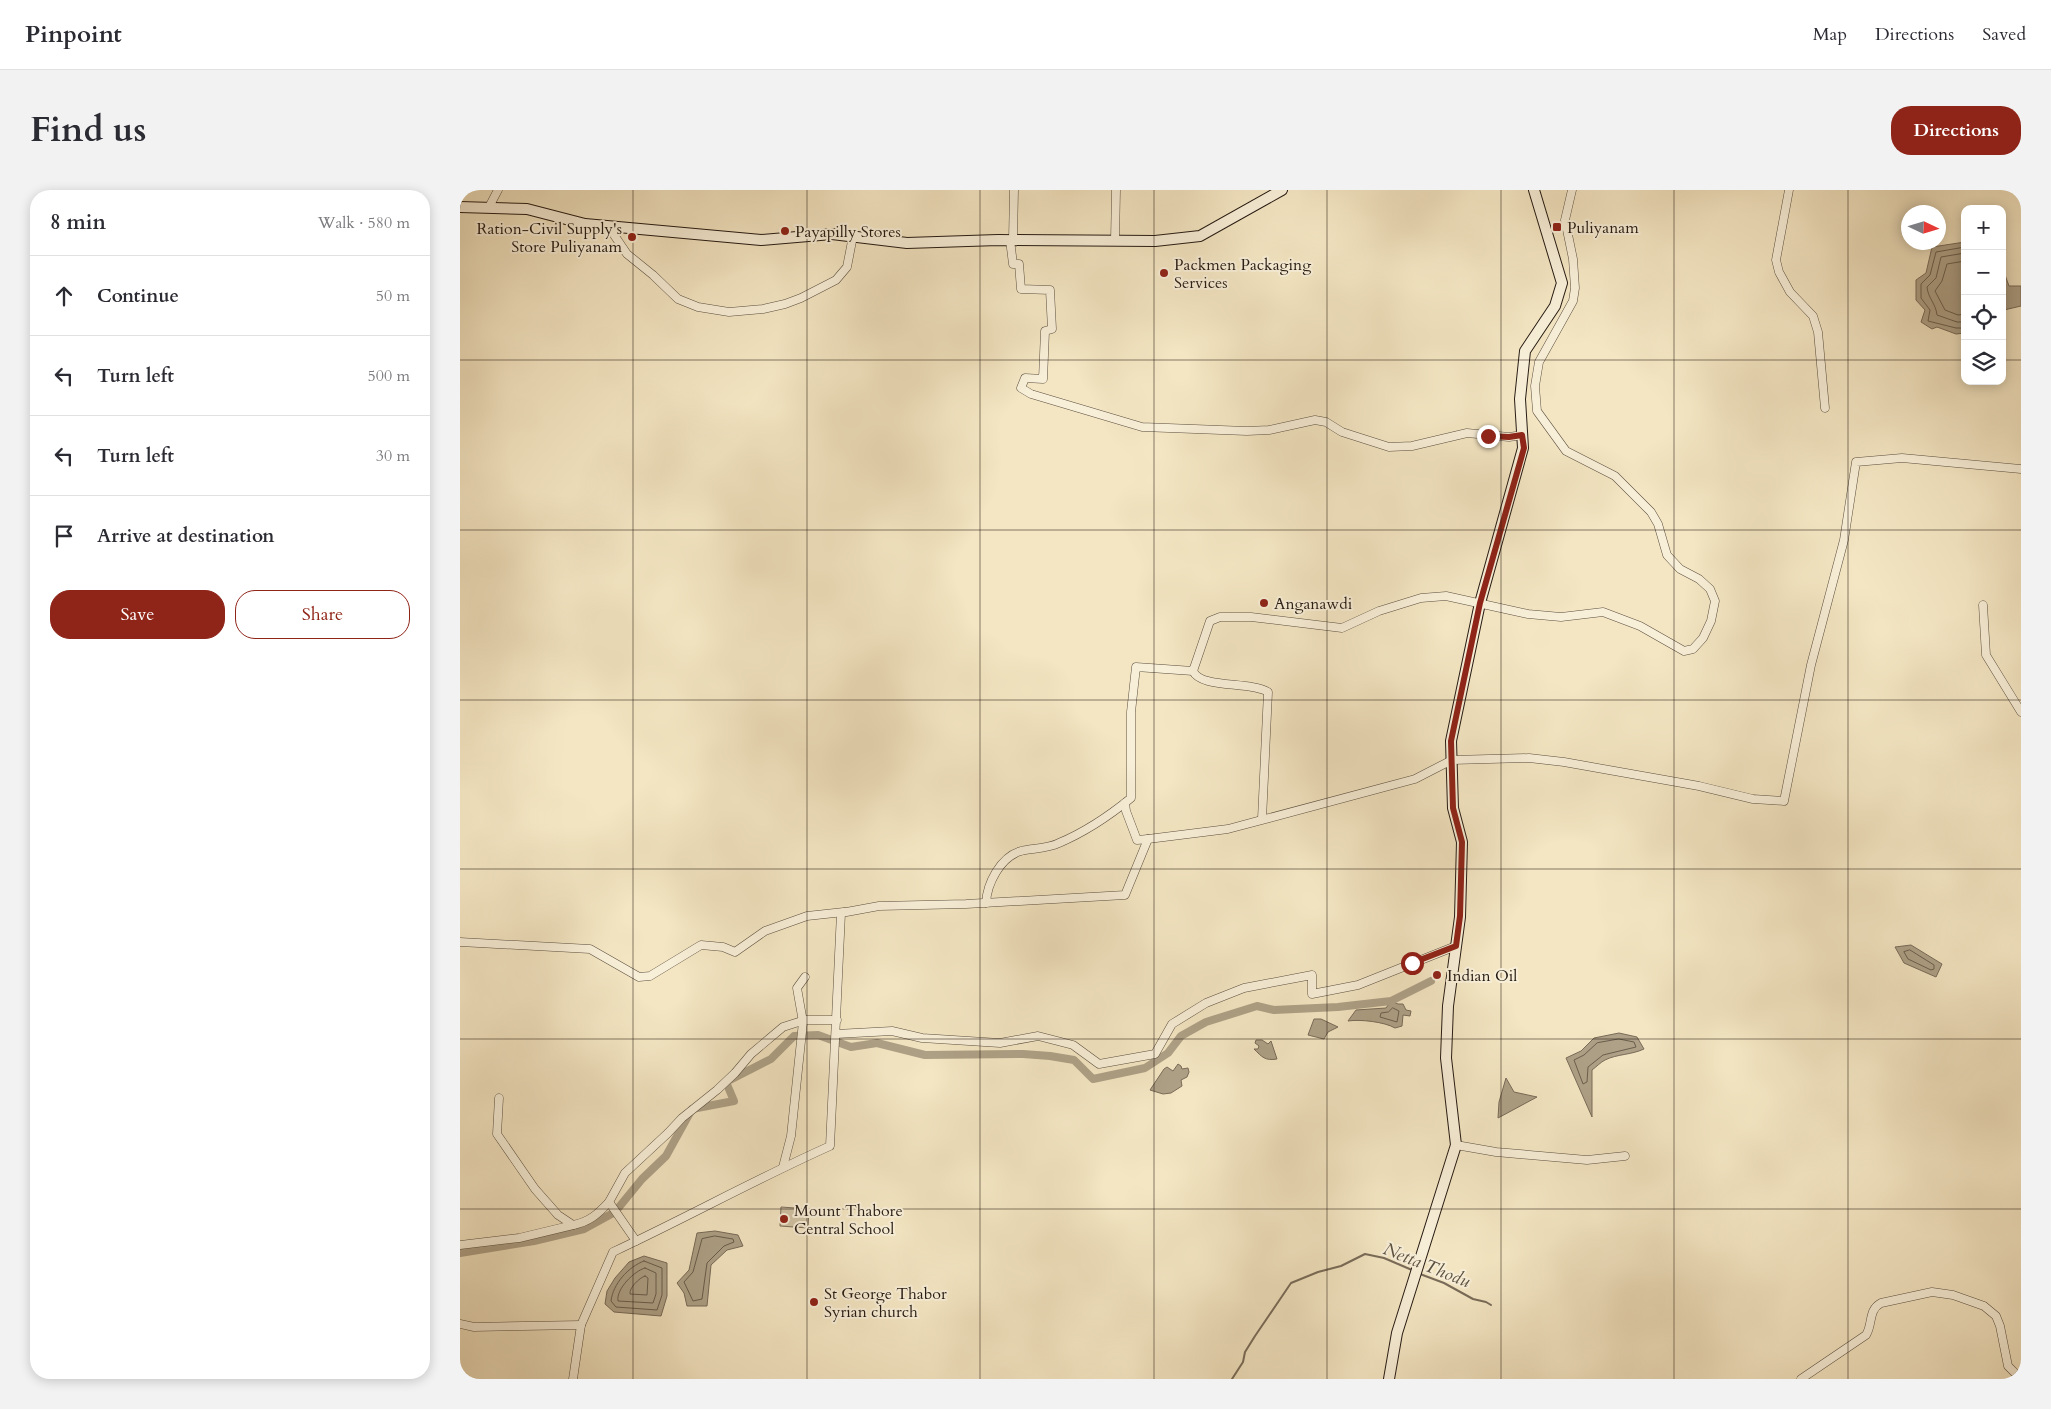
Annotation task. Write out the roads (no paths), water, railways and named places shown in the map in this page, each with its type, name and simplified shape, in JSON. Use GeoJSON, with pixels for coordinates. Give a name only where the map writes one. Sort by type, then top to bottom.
{"type":"FeatureCollection","features":[{"type":"Feature","properties":{"kind":"main road"},"geometry":{"type":"LineString","coordinates":[[460,207],[527,209],[585,224],[761,240],[832,234],[907,243],[1012,240],[1155,241],[1200,236],[1282,190]]}},
{"type":"Feature","properties":{"kind":"main road"},"geometry":{"type":"LineString","coordinates":[[1388,1379],[1397,1333],[1456,1145],[1446,1058],[1448,1006],[1460,916],[1462,842],[1453,808],[1451,741],[1480,603],[1524,448],[1520,399],[1525,351],[1555,306],[1562,283],[1534,190]]}},
{"type":"Feature","properties":{"kind":"street"},"geometry":{"type":"LineString","coordinates":[[489,207],[498,190]]}},
{"type":"Feature","properties":{"kind":"street"},"geometry":{"type":"LineString","coordinates":[[1014,190],[1013,264],[1020,264],[1021,289],[1050,290],[1052,329],[1045,331],[1044,379],[1025,378],[1021,388],[1031,394],[1142,427],[1247,431],[1269,430],[1315,420],[1326,422],[1342,432],[1368,438],[1377,441],[1382,446],[1389,447],[1412,446],[1467,433],[1509,437],[1522,435]]}},
{"type":"Feature","properties":{"kind":"street"},"geometry":{"type":"LineString","coordinates":[[1115,241],[1116,190]]}},
{"type":"Feature","properties":{"kind":"street"},"geometry":{"type":"LineString","coordinates":[[1193,670],[1210,621],[1220,617],[1251,617],[1342,628],[1379,611],[1422,598],[1446,596],[1528,614],[1561,617],[1603,612],[1640,626],[1684,651],[1694,649],[1703,638],[1711,621],[1715,601],[1710,589],[1699,579],[1680,569],[1667,554],[1658,524],[1651,512],[1615,476],[1566,451],[1537,411],[1535,386],[1539,362],[1573,301],[1575,288],[1573,260],[1565,220],[1572,190]]}},
{"type":"Feature","properties":{"kind":"street"},"geometry":{"type":"LineString","coordinates":[[1790,190],[1776,260],[1779,272],[1790,292],[1813,316],[1818,332],[1824,408]]}},
{"type":"Feature","properties":{"kind":"street"},"geometry":{"type":"LineString","coordinates":[[608,226],[627,254],[653,274],[678,299],[698,308],[729,312],[755,310],[785,304],[836,280],[847,267],[853,236]]}},
{"type":"Feature","properties":{"kind":"street"},"geometry":{"type":"LineString","coordinates":[[1125,803],[1126,811],[1137,840],[1148,839],[1228,828],[1262,820],[1415,779],[1452,760],[1529,758],[1564,762],[1699,786],[1753,799],[1784,801],[1811,665],[1844,540],[1856,462],[1902,458],[2021,469]]}},
{"type":"Feature","properties":{"kind":"street"},"geometry":{"type":"LineString","coordinates":[[1983,605],[1986,654],[2021,712]]}},
{"type":"Feature","properties":{"kind":"street"},"geometry":{"type":"LineString","coordinates":[[986,903],[987,890],[993,876],[1012,856],[1018,852],[1057,844],[1108,816],[1131,798],[1130,712],[1136,667],[1193,670]]}},
{"type":"Feature","properties":{"kind":"street"},"geometry":{"type":"LineString","coordinates":[[1193,670],[1199,678],[1247,686],[1268,692],[1262,820]]}},
{"type":"Feature","properties":{"kind":"street"},"geometry":{"type":"LineString","coordinates":[[460,942],[590,949],[639,976],[650,976],[701,945],[723,947],[735,952],[764,931],[808,916],[879,906],[986,903],[1124,895],[1148,839]]}},
{"type":"Feature","properties":{"kind":"street"},"geometry":{"type":"LineString","coordinates":[[572,1379],[581,1325],[613,1252],[694,1214],[783,1167],[830,1146],[841,913],[844,912]]}},
{"type":"Feature","properties":{"kind":"street"},"geometry":{"type":"LineString","coordinates":[[836,1034],[892,1031],[922,1038],[1000,1043],[1038,1036],[1073,1045],[1098,1064],[1155,1054],[1172,1024],[1206,1003],[1244,988],[1312,975],[1312,994],[1358,985],[1456,946]]}},
{"type":"Feature","properties":{"kind":"street"},"geometry":{"type":"LineString","coordinates":[[783,1167],[791,1136],[803,1021],[797,988],[805,977]]}},
{"type":"Feature","properties":{"kind":"street"},"geometry":{"type":"LineString","coordinates":[[460,1245],[519,1238],[592,1219],[609,1202],[624,1172],[682,1118],[717,1090],[751,1054],[783,1027],[803,1021],[837,1020]]}},
{"type":"Feature","properties":{"kind":"street"},"geometry":{"type":"LineString","coordinates":[[499,1098],[497,1134],[535,1189],[558,1215],[573,1225]]}},
{"type":"Feature","properties":{"kind":"street"},"geometry":{"type":"LineString","coordinates":[[1456,1145],[1496,1152],[1587,1160],[1625,1156]]}},
{"type":"Feature","properties":{"kind":"street"},"geometry":{"type":"LineString","coordinates":[[609,1202],[636,1241]]}},
{"type":"Feature","properties":{"kind":"street"},"geometry":{"type":"LineString","coordinates":[[1800,1379],[1866,1335],[1870,1328],[1874,1306],[1932,1292],[1953,1295],[1984,1306],[1996,1316],[2000,1326],[2008,1366],[2021,1379]]}},
{"type":"Feature","properties":{"kind":"street"},"geometry":{"type":"LineString","coordinates":[[460,1324],[474,1327],[581,1325]]}},
{"type":"Feature","properties":{"kind":"water"},"geometry":{"type":"Polygon","coordinates":[[[1961,243],[1961,333],[1956,334],[1937,327],[1932,329],[1921,322],[1925,310],[1916,300],[1916,280],[1926,273],[1931,250],[1946,250],[1946,245],[1961,243]]]}},
{"type":"Feature","properties":{"kind":"water"},"geometry":{"type":"Polygon","coordinates":[[[2006,278],[2009,286],[2021,286],[2021,306],[2006,310],[2006,278]]]}},
{"type":"Feature","properties":{"kind":"water"},"geometry":{"type":"Polygon","coordinates":[[[1911,945],[1942,964],[1936,977],[1904,963],[1895,947],[1911,945]]]}},
{"type":"Feature","properties":{"kind":"water"},"geometry":{"type":"Polygon","coordinates":[[[1391,1001],[1403,1004],[1406,1010],[1411,1011],[1410,1016],[1403,1015],[1402,1026],[1395,1028],[1385,1024],[1359,1020],[1348,1021],[1356,1010],[1386,1008],[1391,1001]]]}},
{"type":"Feature","properties":{"kind":"water"},"geometry":{"type":"Polygon","coordinates":[[[1314,1019],[1321,1019],[1338,1027],[1328,1032],[1324,1039],[1308,1035],[1314,1019]]]}},
{"type":"Feature","properties":{"kind":"water"},"geometry":{"type":"Polygon","coordinates":[[[1619,1033],[1637,1037],[1644,1049],[1610,1058],[1592,1070],[1592,1117],[1566,1058],[1581,1051],[1594,1038],[1619,1033]]]}},
{"type":"Feature","properties":{"kind":"water"},"geometry":{"type":"Polygon","coordinates":[[[1256,1040],[1262,1040],[1268,1044],[1271,1041],[1277,1059],[1267,1059],[1259,1054],[1254,1049],[1258,1049],[1259,1046],[1255,1043],[1256,1040]]]}},
{"type":"Feature","properties":{"kind":"water"},"geometry":{"type":"Polygon","coordinates":[[[1178,1064],[1182,1069],[1188,1068],[1189,1072],[1187,1077],[1181,1080],[1182,1086],[1171,1093],[1163,1094],[1150,1090],[1164,1069],[1167,1067],[1173,1071],[1178,1064]]]}},
{"type":"Feature","properties":{"kind":"water"},"geometry":{"type":"Polygon","coordinates":[[[1506,1078],[1514,1092],[1537,1097],[1498,1118],[1499,1102],[1506,1078]]]}},
{"type":"Feature","properties":{"kind":"water"},"geometry":{"type":"Polygon","coordinates":[[[715,1231],[738,1235],[743,1246],[727,1250],[711,1265],[707,1306],[687,1306],[684,1293],[677,1283],[689,1270],[697,1233],[715,1231]]]}},
{"type":"Feature","properties":{"kind":"water"},"geometry":{"type":"Polygon","coordinates":[[[644,1256],[667,1263],[667,1296],[661,1316],[614,1312],[605,1304],[607,1291],[629,1262],[644,1256]]]}},
{"type":"Feature","properties":{"kind":"waterway"},"geometry":{"type":"LineString","coordinates":[[460,1253],[534,1241],[584,1229],[615,1212],[642,1179],[666,1156],[692,1109],[734,1101],[726,1082],[771,1059],[794,1036],[818,1035],[851,1047],[877,1043],[925,1055],[1023,1054],[1050,1056],[1074,1060],[1093,1079],[1145,1068],[1168,1053],[1181,1036],[1206,1022],[1257,1006],[1274,1010],[1338,1007],[1391,1001],[1431,981]]}},
{"type":"Feature","properties":{"kind":"waterway","name":"Netta Thodu"},"geometry":{"type":"LineString","coordinates":[[1232,1379],[1243,1362],[1245,1352],[1291,1283],[1318,1272],[1341,1266],[1365,1254],[1384,1258],[1412,1270]]}},
{"type":"Feature","properties":{"kind":"waterway","name":"Netta Thodu"},"geometry":{"type":"LineString","coordinates":[[1420,1274],[1444,1283],[1473,1299],[1491,1305]]}},
{"type":"Feature","properties":{"kind":"place","name":"Puliyanam"},"geometry":{"type":"Point","coordinates":[1557,227]}},
{"type":"Feature","properties":{"kind":"place","name":"Payapilly Stores"},"geometry":{"type":"Point","coordinates":[785,231]}},
{"type":"Feature","properties":{"kind":"place","name":"Ration-Civil Supply's Store Puliyanam"},"geometry":{"type":"Point","coordinates":[632,237]}},
{"type":"Feature","properties":{"kind":"place","name":"Packmen Packaging Services"},"geometry":{"type":"Point","coordinates":[1164,273]}},
{"type":"Feature","properties":{"kind":"place","name":"Anganawdi"},"geometry":{"type":"Point","coordinates":[1264,603]}},
{"type":"Feature","properties":{"kind":"place","name":"Indian Oil"},"geometry":{"type":"Point","coordinates":[1437,975]}},
{"type":"Feature","properties":{"kind":"place","name":"Mount Thabore Central School"},"geometry":{"type":"Point","coordinates":[784,1219]}},
{"type":"Feature","properties":{"kind":"place","name":"St George Thabor Syrian church"},"geometry":{"type":"Point","coordinates":[814,1302]}}]}
